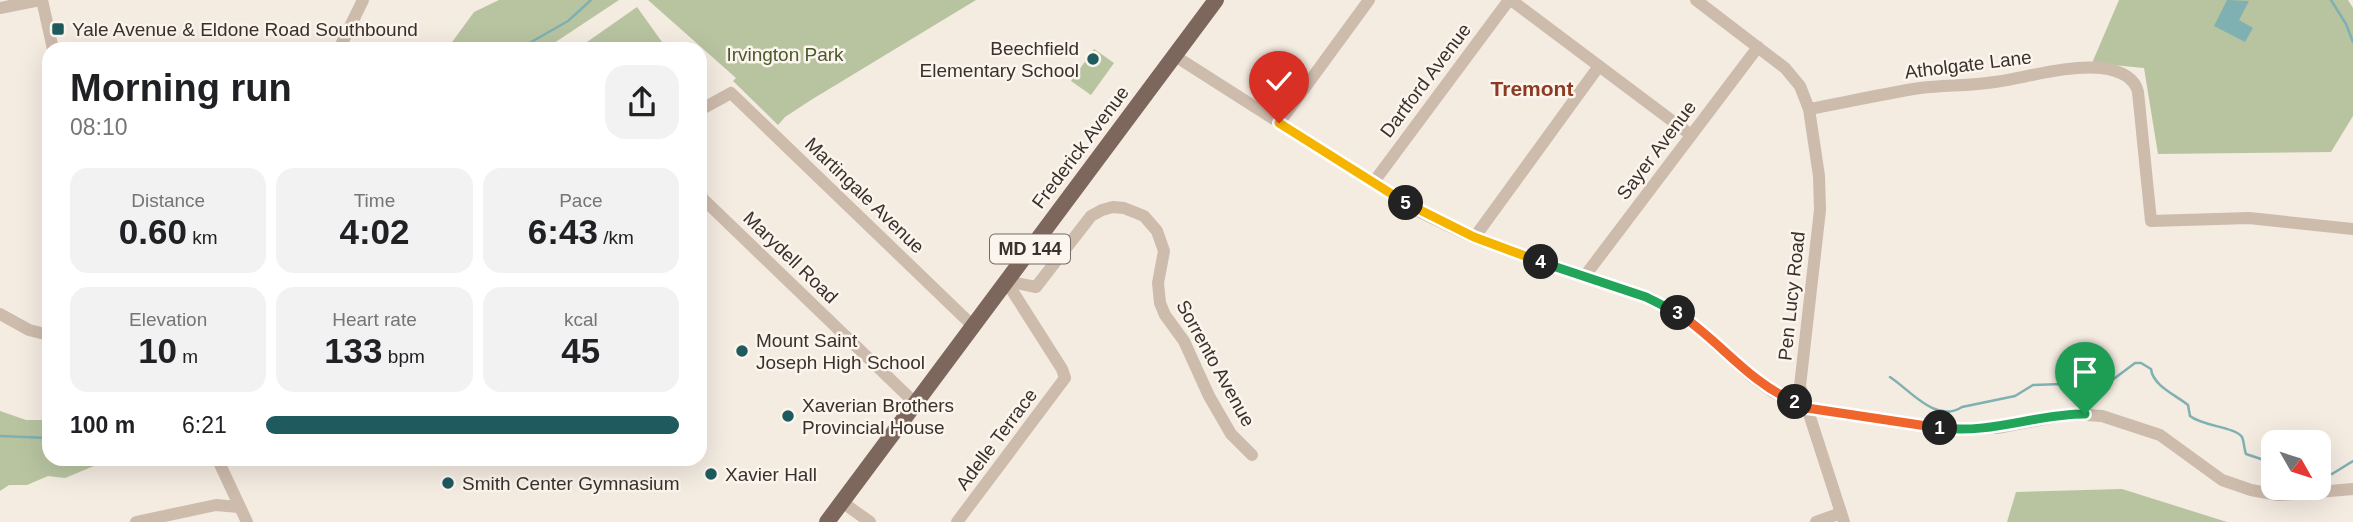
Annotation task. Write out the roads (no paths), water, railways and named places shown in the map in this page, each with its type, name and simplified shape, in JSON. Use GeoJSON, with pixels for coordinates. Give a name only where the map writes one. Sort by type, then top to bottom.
{"type":"FeatureCollection","features":[{"type":"Feature","properties":{"kind":"main road","name":"Frederick Avenue"},"geometry":{"type":"LineString","coordinates":[[827,522],[1216,0]]}},
{"type":"Feature","properties":{"kind":"street"},"geometry":{"type":"LineString","coordinates":[[0,8],[41,0],[51,42]]}},
{"type":"Feature","properties":{"kind":"street"},"geometry":{"type":"LineString","coordinates":[[342,42],[363,0]]}},
{"type":"Feature","properties":{"kind":"street"},"geometry":{"type":"LineString","coordinates":[[1279,123],[1369,0]]}},
{"type":"Feature","properties":{"kind":"street"},"geometry":{"type":"LineString","coordinates":[[1510,0],[1691,135]]}},
{"type":"Feature","properties":{"kind":"street","name":"Dartford Avenue"},"geometry":{"type":"LineString","coordinates":[[1373,183],[1510,0]]}},
{"type":"Feature","properties":{"kind":"street","name":"Pen Lucy Road"},"geometry":{"type":"LineString","coordinates":[[1696,0],[1794,77],[1810,109],[1819,176],[1820,210],[1800,386],[1842,518]]}},
{"type":"Feature","properties":{"kind":"street","name":"Sayer Avenue"},"geometry":{"type":"LineString","coordinates":[[1584,277],[1758,47]]}},
{"type":"Feature","properties":{"kind":"street"},"geometry":{"type":"LineString","coordinates":[[1175,56],[1420,212],[1474,237],[1646,297],[1674,310],[1752,377],[1773,392],[1807,408],[1953,429],[1997,428],[2070,414],[2102,416],[2160,435],[2185,451],[2211,473],[2236,486],[2278,495],[2353,489]]}},
{"type":"Feature","properties":{"kind":"street"},"geometry":{"type":"LineString","coordinates":[[1474,237],[1599,66]]}},
{"type":"Feature","properties":{"kind":"street","name":"Atholgate Lane"},"geometry":{"type":"LineString","coordinates":[[1810,109],[1919,88],[1991,83],[2074,69],[2101,68],[2131,77],[2136,83],[2151,221],[2249,218],[2353,229]]}},
{"type":"Feature","properties":{"kind":"street","name":"Martingale Avenue"},"geometry":{"type":"LineString","coordinates":[[707,106],[731,93],[973,326]]}},
{"type":"Feature","properties":{"kind":"street","name":"Marydell Road"},"geometry":{"type":"LineString","coordinates":[[707,203],[915,403]]}},
{"type":"Feature","properties":{"kind":"street","name":"Sorrento Avenue"},"geometry":{"type":"LineString","coordinates":[[1006,281],[1036,287],[1083,225],[1102,210],[1124,208],[1143,216],[1157,231],[1164,251],[1158,283],[1160,303],[1165,315],[1184,341],[1209,396],[1231,434],[1252,455]]}},
{"type":"Feature","properties":{"kind":"street","name":"Adelle Terrace"},"geometry":{"type":"LineString","coordinates":[[957,522],[1065,378],[1062,369],[1006,281]]}},
{"type":"Feature","properties":{"kind":"street"},"geometry":{"type":"LineString","coordinates":[[0,314],[29,330],[42,333]]}},
{"type":"Feature","properties":{"kind":"street"},"geometry":{"type":"LineString","coordinates":[[221,466],[247,522]]}},
{"type":"Feature","properties":{"kind":"street"},"geometry":{"type":"LineString","coordinates":[[842,502],[870,522]]}},
{"type":"Feature","properties":{"kind":"street"},"geometry":{"type":"LineString","coordinates":[[136,522],[216,505],[239,507]]}},
{"type":"Feature","properties":{"kind":"street"},"geometry":{"type":"LineString","coordinates":[[1816,522],[1842,518]]}},
{"type":"Feature","properties":{"kind":"water"},"geometry":{"type":"Polygon","coordinates":[[[2227,0],[2249,1],[2239,20],[2253,28],[2245,42],[2214,26],[2227,0]]]}},
{"type":"Feature","properties":{"kind":"waterway"},"geometry":{"type":"LineString","coordinates":[[531,42],[568,21],[591,0]]}},
{"type":"Feature","properties":{"kind":"waterway"},"geometry":{"type":"LineString","coordinates":[[2331,0],[2346,24],[2353,42]]}},
{"type":"Feature","properties":{"kind":"waterway"},"geometry":{"type":"LineString","coordinates":[[1890,377],[1933,408],[1952,411],[2015,396],[2033,385],[2062,384],[2076,378],[2085,378],[2098,386],[2111,381],[2135,363],[2141,363],[2151,369],[2160,385],[2188,405],[2190,416],[2238,434],[2243,439],[2246,454],[2261,459]]}},
{"type":"Feature","properties":{"kind":"waterway"},"geometry":{"type":"LineString","coordinates":[[0,436],[42,438]]}},
{"type":"Feature","properties":{"kind":"waterway"},"geometry":{"type":"LineString","coordinates":[[2331,474],[2353,461]]}},
{"type":"Feature","properties":{"kind":"place","name":"Yale Avenue & Eldone Road Southbound"},"geometry":{"type":"Point","coordinates":[58,29]}},
{"type":"Feature","properties":{"kind":"place","name":"Beechfield Elementary School"},"geometry":{"type":"Point","coordinates":[1093,59]}},
{"type":"Feature","properties":{"kind":"place","name":"Mount Saint Joseph High School"},"geometry":{"type":"Point","coordinates":[742,351]}},
{"type":"Feature","properties":{"kind":"place","name":"Xaverian Brothers Provincial House"},"geometry":{"type":"Point","coordinates":[788,416]}},
{"type":"Feature","properties":{"kind":"place","name":"Xavier Hall"},"geometry":{"type":"Point","coordinates":[711,474]}},
{"type":"Feature","properties":{"kind":"place","name":"Smith Center Gymnasium"},"geometry":{"type":"Point","coordinates":[448,483]}},
{"type":"Feature","properties":{"kind":"district","name":"Tremont"},"geometry":{"type":"Point","coordinates":[1532,89]}},
{"type":"Feature","properties":{"kind":"park label","name":"Irvington Park"},"geometry":{"type":"Point","coordinates":[785,54]}}]}
